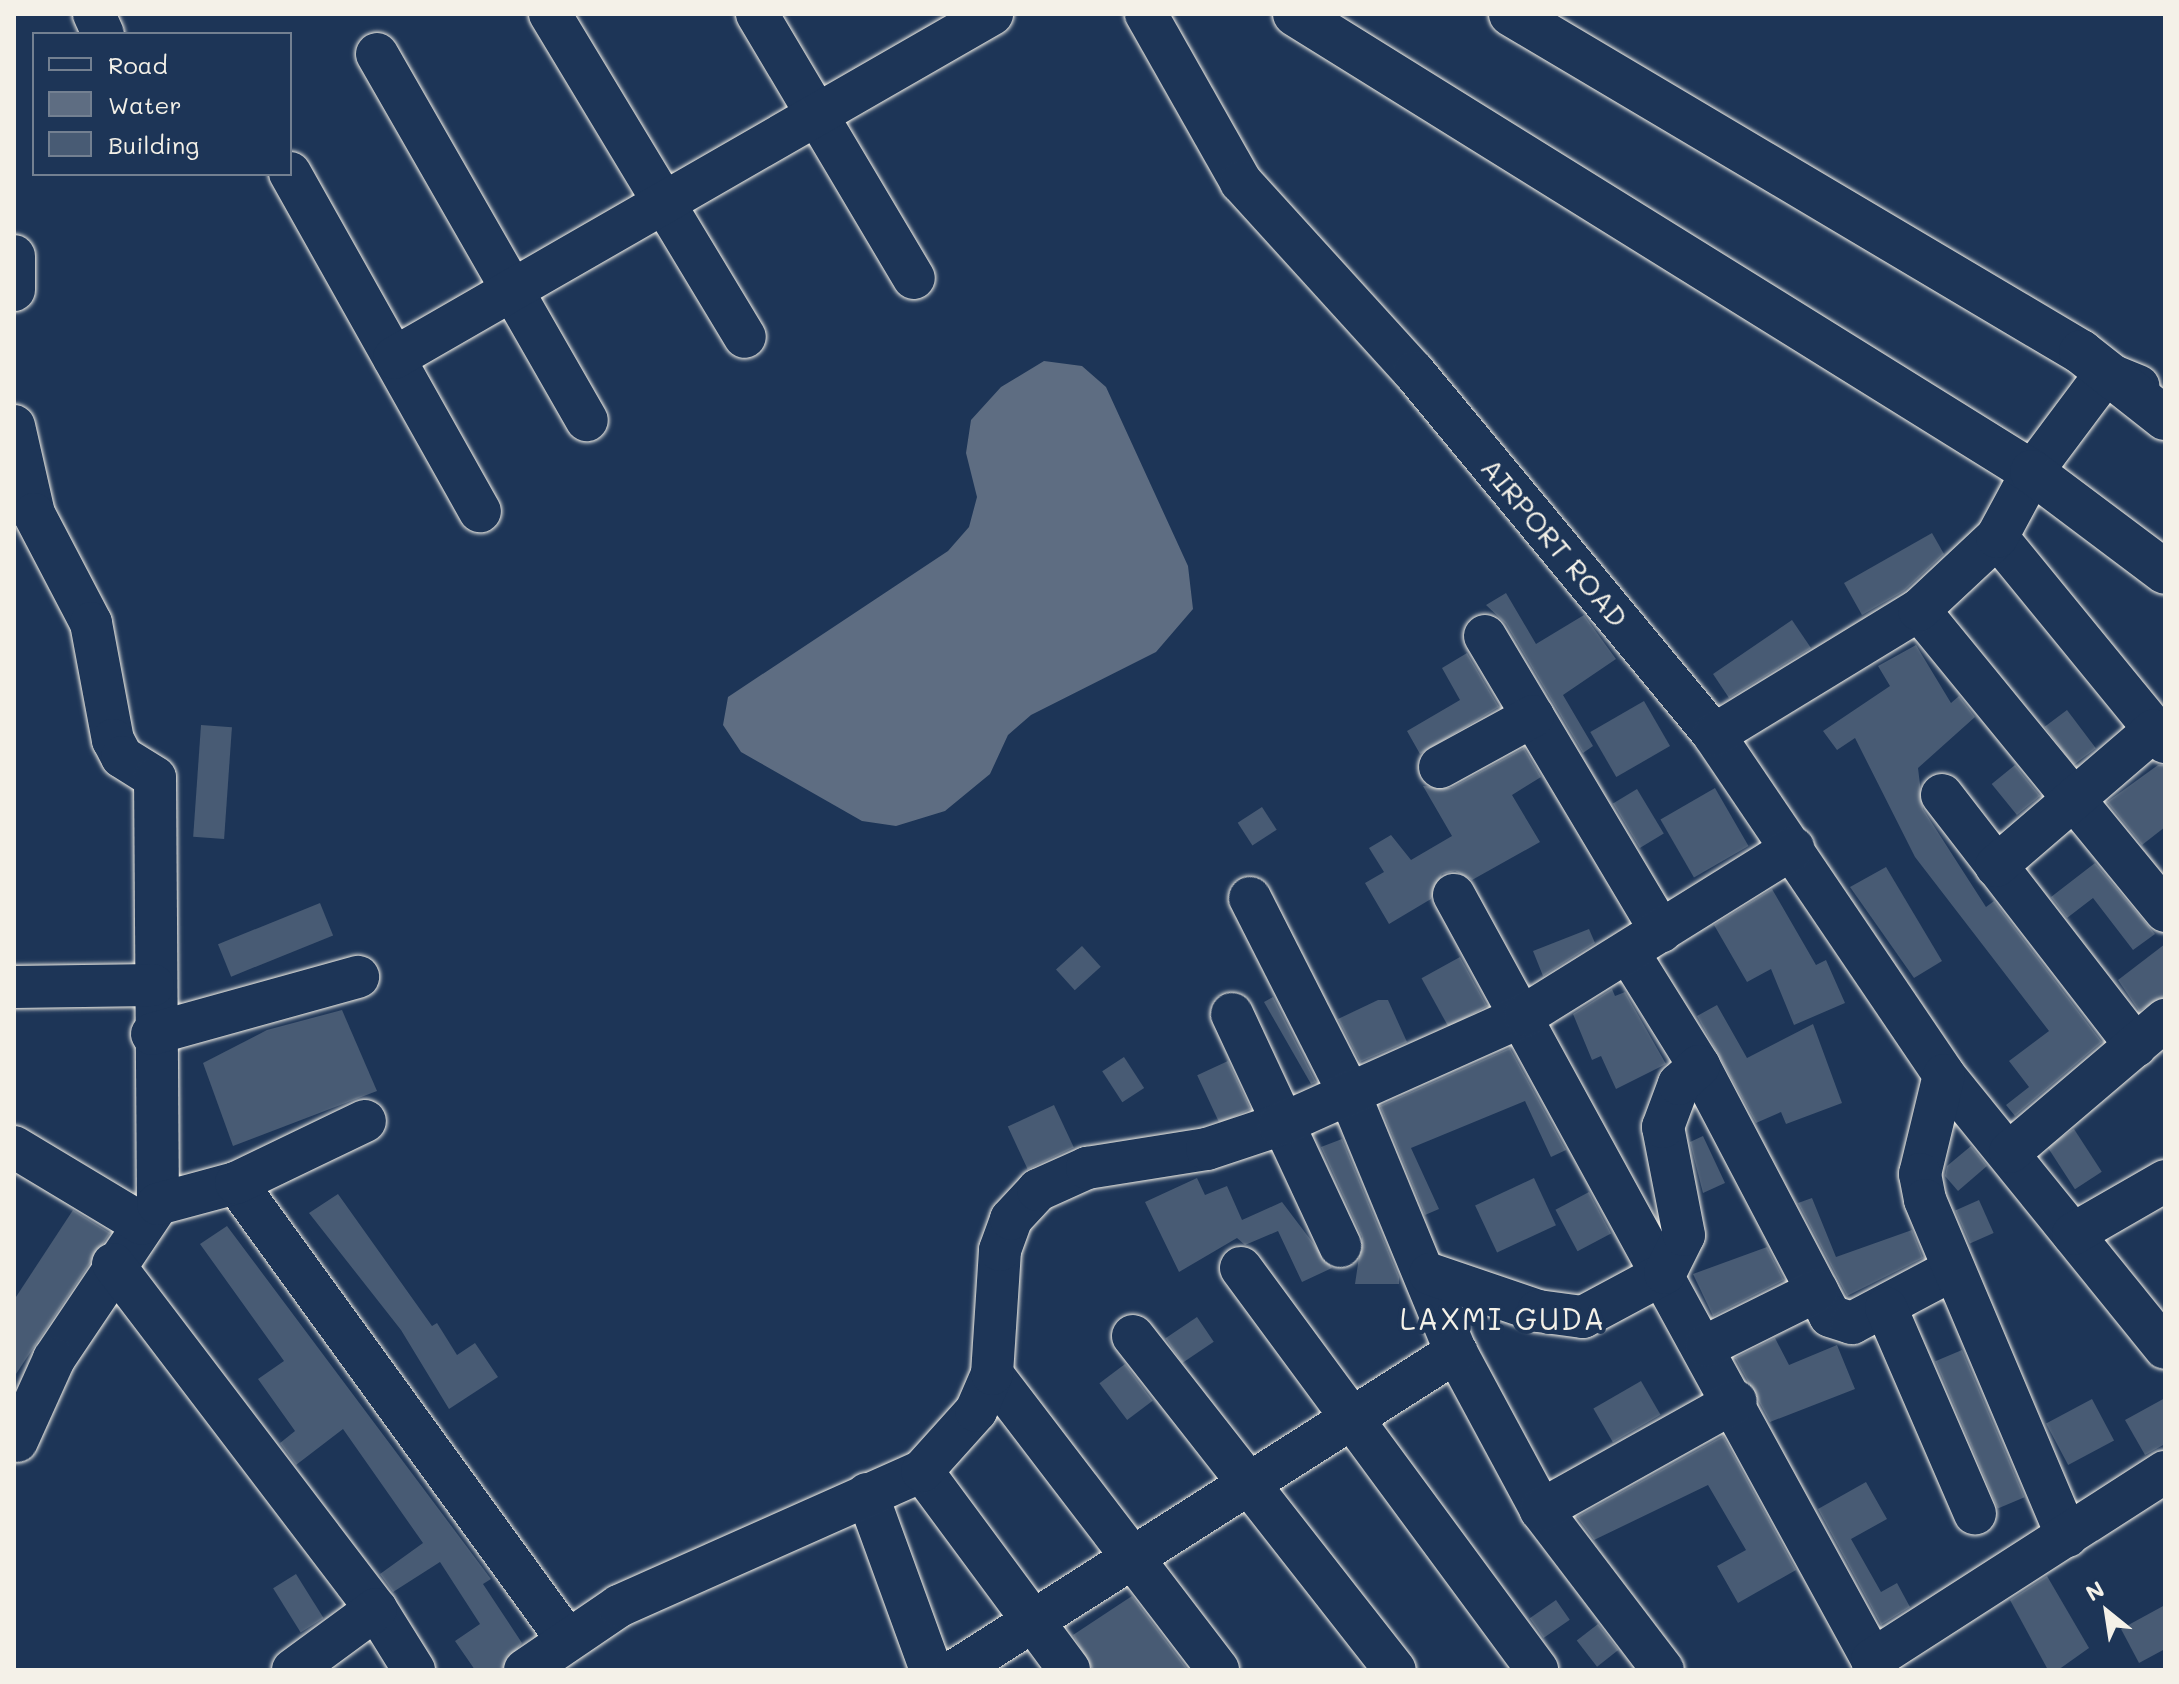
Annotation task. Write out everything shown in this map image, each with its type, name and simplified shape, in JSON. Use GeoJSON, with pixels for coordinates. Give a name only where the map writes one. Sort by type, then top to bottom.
{"type":"FeatureCollection","features":[{"type":"Feature","properties":{"kind":"main road"},"geometry":{"type":"LineString","coordinates":[[1295,14],[2032,472],[2165,572]]}},
{"type":"Feature","properties":{"kind":"main road"},"geometry":{"type":"LineString","coordinates":[[1511,14],[2106,373],[2165,418]]}},
{"type":"Feature","properties":{"kind":"street"},"geometry":{"type":"LineString","coordinates":[[550,14],[745,337]]}},
{"type":"Feature","properties":{"kind":"street"},"geometry":{"type":"LineString","coordinates":[[757,14],[914,278]]}},
{"type":"Feature","properties":{"kind":"street"},"geometry":{"type":"LineString","coordinates":[[394,358],[992,14]]}},
{"type":"Feature","properties":{"kind":"street","name":"AIRPORT ROAD"},"geometry":{"type":"LineString","coordinates":[[1146,14],[1241,182],[1414,372],[1714,735],[1944,1075],[2010,1152],[2165,1348]]}},
{"type":"Feature","properties":{"kind":"street"},"geometry":{"type":"LineString","coordinates":[[377,54],[587,420]]}},
{"type":"Feature","properties":{"kind":"street"},"geometry":{"type":"LineString","coordinates":[[292,176],[480,511]]}},
{"type":"Feature","properties":{"kind":"street"},"geometry":{"type":"LineString","coordinates":[[14,256],[14,290]]}},
{"type":"Feature","properties":{"kind":"street"},"geometry":{"type":"LineString","coordinates":[[1714,735],[1919,610],[1997,537],[2032,472],[2106,373],[2165,397]]}},
{"type":"Feature","properties":{"kind":"street"},"geometry":{"type":"LineString","coordinates":[[14,426],[37,523],[91,623],[113,740],[122,757],[155,778],[150,1214]]}},
{"type":"Feature","properties":{"kind":"street"},"geometry":{"type":"LineString","coordinates":[[1996,866],[2073,797],[2159,736],[1997,537]]}},
{"type":"Feature","properties":{"kind":"street"},"geometry":{"type":"LineString","coordinates":[[1919,610],[2165,911]]}},
{"type":"Feature","properties":{"kind":"street"},"geometry":{"type":"LineString","coordinates":[[1485,636],[1533,716],[1645,943],[1699,1066],[1817,1291],[1842,1324],[1886,1308],[1952,1270]]}},
{"type":"Feature","properties":{"kind":"street"},"geometry":{"type":"LineString","coordinates":[[1440,767],[1533,716]]}},
{"type":"Feature","properties":{"kind":"street"},"geometry":{"type":"LineString","coordinates":[[1942,795],[1996,866],[2150,1033],[2010,1152]]}},
{"type":"Feature","properties":{"kind":"street"},"geometry":{"type":"LineString","coordinates":[[525,1670],[566,1638],[619,1606],[922,1471],[976,1411],[992,1374],[1000,1250],[1011,1219],[1038,1190],[1087,1168],[1207,1149],[1279,1125],[1525,1015],[1793,848]]}},
{"type":"Feature","properties":{"kind":"street"},"geometry":{"type":"LineString","coordinates":[[1454,895],[1525,1015],[1706,1346],[1875,1665],[2165,1472]]}},
{"type":"Feature","properties":{"kind":"street"},"geometry":{"type":"LineString","coordinates":[[1250,898],[1349,1093],[1430,1274],[1456,1352],[1541,1510],[1663,1670]]}},
{"type":"Feature","properties":{"kind":"street"},"geometry":{"type":"LineString","coordinates":[[152,1034],[358,977]]}},
{"type":"Feature","properties":{"kind":"street"},"geometry":{"type":"LineString","coordinates":[[14,987],[153,985]]}},
{"type":"Feature","properties":{"kind":"street"},"geometry":{"type":"LineString","coordinates":[[1232,1014],[1279,1125],[1340,1246]]}},
{"type":"Feature","properties":{"kind":"street"},"geometry":{"type":"LineString","coordinates":[[1430,1274],[1538,1311],[1583,1317],[1665,1273],[1684,1235],[1663,1127],[1679,1084],[1699,1066]]}},
{"type":"Feature","properties":{"kind":"street"},"geometry":{"type":"LineString","coordinates":[[1944,1075],[1920,1174],[1952,1270],[2067,1536]]}},
{"type":"Feature","properties":{"kind":"street"},"geometry":{"type":"LineString","coordinates":[[17,1441],[54,1359],[113,1264],[150,1214],[236,1183],[365,1121]]}},
{"type":"Feature","properties":{"kind":"street"},"geometry":{"type":"LineString","coordinates":[[14,1147],[150,1214]]}},
{"type":"Feature","properties":{"kind":"street"},"geometry":{"type":"LineString","coordinates":[[2073,1234],[2165,1181]]}},
{"type":"Feature","properties":{"kind":"street"},"geometry":{"type":"LineString","coordinates":[[236,1183],[566,1638]]}},
{"type":"Feature","properties":{"kind":"street"},"geometry":{"type":"LineString","coordinates":[[113,1264],[376,1609],[414,1670]]}},
{"type":"Feature","properties":{"kind":"street"},"geometry":{"type":"LineString","coordinates":[[1241,1268],[1537,1670]]}},
{"type":"Feature","properties":{"kind":"street"},"geometry":{"type":"LineString","coordinates":[[1706,1346],[1817,1291]]}},
{"type":"Feature","properties":{"kind":"street"},"geometry":{"type":"LineString","coordinates":[[1886,1308],[1975,1514]]}},
{"type":"Feature","properties":{"kind":"street"},"geometry":{"type":"LineString","coordinates":[[1133,1336],[1395,1670]]}},
{"type":"Feature","properties":{"kind":"street"},"geometry":{"type":"LineString","coordinates":[[956,1670],[1248,1481],[1456,1352]]}},
{"type":"Feature","properties":{"kind":"street"},"geometry":{"type":"LineString","coordinates":[[992,1374],[1218,1670]]}},
{"type":"Feature","properties":{"kind":"street"},"geometry":{"type":"LineString","coordinates":[[1541,1510],[1736,1401]]}},
{"type":"Feature","properties":{"kind":"street"},"geometry":{"type":"LineString","coordinates":[[922,1471],[1069,1670]]}},
{"type":"Feature","properties":{"kind":"street"},"geometry":{"type":"LineString","coordinates":[[867,1494],[931,1670]]}},
{"type":"Feature","properties":{"kind":"street"},"geometry":{"type":"LineString","coordinates":[[293,1670],[376,1609]]}},
{"type":"Feature","properties":{"kind":"water"},"geometry":{"type":"Polygon","coordinates":[[[1044,361],[1082,366],[1106,387],[1188,566],[1193,609],[1156,652],[1031,715],[1008,735],[990,774],[945,811],[896,826],[862,821],[741,752],[723,725],[728,697],[948,551],[969,527],[977,497],[966,453],[971,420],[1001,387],[1044,361]]]}},
{"type":"Feature","properties":{"kind":"building"},"geometry":{"type":"Polygon","coordinates":[[[1932,533],[1944,554],[1904,591],[1862,615],[1844,583],[1932,533]]]}},
{"type":"Feature","properties":{"kind":"building"},"geometry":{"type":"Polygon","coordinates":[[[1506,593],[1536,644],[1584,615],[1616,659],[1563,695],[1593,746],[1583,753],[1506,624],[1486,605],[1506,593]]]}},
{"type":"Feature","properties":{"kind":"building"},"geometry":{"type":"Polygon","coordinates":[[[1792,620],[1811,648],[1729,698],[1713,674],[1792,620]]]}},
{"type":"Feature","properties":{"kind":"building"},"geometry":{"type":"Polygon","coordinates":[[[1916,645],[1951,703],[1959,696],[1975,717],[1918,768],[1923,809],[1986,907],[1994,901],[2102,1042],[2015,1116],[2006,1105],[2029,1087],[2009,1061],[2049,1031],[1915,857],[1855,738],[1837,750],[1823,731],[1890,686],[1878,666],[1916,645]]]}},
{"type":"Feature","properties":{"kind":"building"},"geometry":{"type":"Polygon","coordinates":[[[1467,653],[1499,707],[1420,754],[1407,731],[1460,700],[1442,668],[1467,653]]]}},
{"type":"Feature","properties":{"kind":"building"},"geometry":{"type":"Polygon","coordinates":[[[1644,701],[1670,746],[1616,777],[1590,732],[1644,701]]]}},
{"type":"Feature","properties":{"kind":"building"},"geometry":{"type":"Polygon","coordinates":[[[2067,710],[2096,748],[2074,765],[2045,727],[2067,710]]]}},
{"type":"Feature","properties":{"kind":"building"},"geometry":{"type":"Polygon","coordinates":[[[201,725],[232,727],[224,839],[193,837],[201,725]]]}},
{"type":"Feature","properties":{"kind":"building"},"geometry":{"type":"Polygon","coordinates":[[[1524,748],[1541,777],[1512,795],[1540,842],[1472,880],[1455,871],[1442,874],[1431,899],[1389,924],[1365,883],[1384,872],[1369,848],[1391,835],[1411,860],[1452,836],[1423,786],[1451,788],[1524,748]]]}},
{"type":"Feature","properties":{"kind":"building"},"geometry":{"type":"Polygon","coordinates":[[[2015,765],[2040,796],[2017,815],[1992,784],[2015,765]]]}},
{"type":"Feature","properties":{"kind":"building"},"geometry":{"type":"Polygon","coordinates":[[[2158,765],[2165,765],[2165,827],[2142,845],[2107,802],[2158,765]]]}},
{"type":"Feature","properties":{"kind":"building"},"geometry":{"type":"Polygon","coordinates":[[[1715,788],[1748,846],[1694,878],[1660,820],[1715,788]]]}},
{"type":"Feature","properties":{"kind":"building"},"geometry":{"type":"Polygon","coordinates":[[[1637,789],[1664,834],[1640,848],[1613,803],[1637,789]]]}},
{"type":"Feature","properties":{"kind":"building"},"geometry":{"type":"Polygon","coordinates":[[[1262,807],[1277,830],[1252,845],[1238,823],[1262,807]]]}},
{"type":"Feature","properties":{"kind":"building"},"geometry":{"type":"Polygon","coordinates":[[[2095,863],[2155,934],[2133,950],[2093,898],[2067,918],[2051,897],[2095,863]]]}},
{"type":"Feature","properties":{"kind":"building"},"geometry":{"type":"Polygon","coordinates":[[[1886,867],[1942,961],[1914,978],[1850,887],[1886,867]]]}},
{"type":"Feature","properties":{"kind":"building"},"geometry":{"type":"Polygon","coordinates":[[[1772,889],[1816,965],[1826,960],[1845,1003],[1794,1025],[1771,969],[1747,982],[1714,925],[1772,889]]]}},
{"type":"Feature","properties":{"kind":"building"},"geometry":{"type":"Polygon","coordinates":[[[320,903],[333,935],[231,977],[218,944],[320,903]]]}},
{"type":"Feature","properties":{"kind":"building"},"geometry":{"type":"Polygon","coordinates":[[[1589,929],[1595,943],[1543,976],[1533,951],[1589,929]]]}},
{"type":"Feature","properties":{"kind":"building"},"geometry":{"type":"Polygon","coordinates":[[[2165,944],[2165,997],[2139,1011],[2118,980],[2165,944]]]}},
{"type":"Feature","properties":{"kind":"building"},"geometry":{"type":"Polygon","coordinates":[[[1082,946],[1101,967],[1075,990],[1056,969],[1082,946]]]}},
{"type":"Feature","properties":{"kind":"building"},"geometry":{"type":"Polygon","coordinates":[[[1460,957],[1487,1006],[1449,1027],[1422,978],[1460,957]]]}},
{"type":"Feature","properties":{"kind":"building"},"geometry":{"type":"Polygon","coordinates":[[[1612,989],[1615,996],[1625,992],[1666,1064],[1616,1089],[1601,1056],[1592,1060],[1573,1014],[1612,989]]]}},
{"type":"Feature","properties":{"kind":"building"},"geometry":{"type":"Polygon","coordinates":[[[1273,997],[1316,1082],[1311,1084],[1264,1002],[1273,997]]]}},
{"type":"Feature","properties":{"kind":"building"},"geometry":{"type":"Polygon","coordinates":[[[1378,1000],[1388,1000],[1407,1042],[1360,1062],[1338,1019],[1378,1000]]]}},
{"type":"Feature","properties":{"kind":"building"},"geometry":{"type":"Polygon","coordinates":[[[1717,1005],[1747,1058],[1813,1024],[1842,1103],[1786,1124],[1781,1112],[1756,1123],[1697,1016],[1717,1005]]]}},
{"type":"Feature","properties":{"kind":"building"},"geometry":{"type":"Polygon","coordinates":[[[342,1010],[377,1091],[233,1146],[203,1063],[267,1030],[342,1010]]]}},
{"type":"Feature","properties":{"kind":"building"},"geometry":{"type":"Polygon","coordinates":[[[1510,1048],[1566,1150],[1551,1157],[1525,1101],[1411,1148],[1439,1209],[1425,1215],[1380,1106],[1510,1048]]]}},
{"type":"Feature","properties":{"kind":"building"},"geometry":{"type":"Polygon","coordinates":[[[1124,1057],[1144,1088],[1122,1102],[1102,1071],[1124,1057]]]}},
{"type":"Feature","properties":{"kind":"building"},"geometry":{"type":"Polygon","coordinates":[[[1228,1061],[1250,1109],[1220,1123],[1197,1075],[1228,1061]]]}},
{"type":"Feature","properties":{"kind":"building"},"geometry":{"type":"Polygon","coordinates":[[[1054,1105],[1074,1148],[1028,1169],[1008,1127],[1054,1105]]]}},
{"type":"Feature","properties":{"kind":"building"},"geometry":{"type":"Polygon","coordinates":[[[2074,1129],[2102,1172],[2075,1189],[2047,1146],[2074,1129]]]}},
{"type":"Feature","properties":{"kind":"building"},"geometry":{"type":"Polygon","coordinates":[[[1703,1136],[1725,1183],[1703,1193],[1690,1142],[1703,1136]]]}},
{"type":"Feature","properties":{"kind":"building"},"geometry":{"type":"Polygon","coordinates":[[[1342,1139],[1399,1277],[1399,1284],[1355,1284],[1362,1237],[1321,1147],[1342,1139]]]}},
{"type":"Feature","properties":{"kind":"building"},"geometry":{"type":"Polygon","coordinates":[[[1971,1146],[1987,1166],[1958,1191],[1945,1176],[1947,1166],[1971,1146]]]}},
{"type":"Feature","properties":{"kind":"building"},"geometry":{"type":"Polygon","coordinates":[[[1197,1178],[1205,1195],[1227,1186],[1242,1220],[1282,1202],[1332,1268],[1302,1282],[1278,1231],[1245,1245],[1237,1238],[1179,1272],[1145,1202],[1197,1178]]]}},
{"type":"Feature","properties":{"kind":"building"},"geometry":{"type":"Polygon","coordinates":[[[1534,1178],[1556,1225],[1497,1253],[1475,1205],[1534,1178]]]}},
{"type":"Feature","properties":{"kind":"building"},"geometry":{"type":"Polygon","coordinates":[[[1589,1192],[1611,1233],[1578,1251],[1555,1210],[1589,1192]]]}},
{"type":"Feature","properties":{"kind":"building"},"geometry":{"type":"Polygon","coordinates":[[[338,1194],[432,1326],[437,1323],[457,1355],[475,1343],[498,1377],[449,1409],[401,1330],[309,1213],[338,1194]]]}},
{"type":"Feature","properties":{"kind":"building"},"geometry":{"type":"Polygon","coordinates":[[[1812,1198],[1836,1257],[1912,1230],[1923,1258],[1847,1296],[1798,1203],[1812,1198]]]}},
{"type":"Feature","properties":{"kind":"building"},"geometry":{"type":"Polygon","coordinates":[[[1979,1200],[1994,1233],[1970,1243],[1955,1211],[1979,1200]]]}},
{"type":"Feature","properties":{"kind":"building"},"geometry":{"type":"Polygon","coordinates":[[[73,1210],[110,1233],[14,1377],[14,1300],[73,1210]]]}},
{"type":"Feature","properties":{"kind":"building"},"geometry":{"type":"Polygon","coordinates":[[[227,1226],[491,1579],[483,1584],[522,1643],[501,1670],[475,1670],[455,1641],[480,1624],[440,1562],[393,1592],[380,1574],[423,1543],[343,1429],[296,1465],[280,1443],[295,1431],[258,1379],[284,1361],[200,1244],[227,1226]]]}},
{"type":"Feature","properties":{"kind":"building"},"geometry":{"type":"Polygon","coordinates":[[[1767,1247],[1784,1280],[1713,1316],[1693,1274],[1767,1247]]]}},
{"type":"Feature","properties":{"kind":"building"},"geometry":{"type":"Polygon","coordinates":[[[1197,1317],[1214,1342],[1182,1363],[1165,1338],[1197,1317]]]}},
{"type":"Feature","properties":{"kind":"building"},"geometry":{"type":"Polygon","coordinates":[[[1775,1338],[1789,1365],[1837,1345],[1855,1389],[1770,1422],[1735,1358],[1775,1338]]]}},
{"type":"Feature","properties":{"kind":"building"},"geometry":{"type":"Polygon","coordinates":[[[1962,1350],[2025,1497],[1998,1509],[1935,1361],[1962,1350]]]}},
{"type":"Feature","properties":{"kind":"building"},"geometry":{"type":"Polygon","coordinates":[[[1125,1364],[1153,1401],[1127,1420],[1099,1383],[1125,1364]]]}},
{"type":"Feature","properties":{"kind":"building"},"geometry":{"type":"Polygon","coordinates":[[[1641,1381],[1660,1415],[1613,1442],[1593,1408],[1641,1381]]]}},
{"type":"Feature","properties":{"kind":"building"},"geometry":{"type":"Polygon","coordinates":[[[2165,1398],[2165,1444],[2145,1455],[2125,1420],[2165,1398]]]}},
{"type":"Feature","properties":{"kind":"building"},"geometry":{"type":"Polygon","coordinates":[[[2092,1399],[2114,1440],[2068,1465],[2046,1423],[2092,1399]]]}},
{"type":"Feature","properties":{"kind":"building"},"geometry":{"type":"Polygon","coordinates":[[[1723,1436],[1796,1570],[1738,1603],[1717,1566],[1746,1550],[1708,1485],[1594,1540],[1577,1517],[1723,1436]]]}},
{"type":"Feature","properties":{"kind":"building"},"geometry":{"type":"Polygon","coordinates":[[[1866,1482],[1887,1519],[1851,1539],[1881,1592],[1897,1583],[1910,1607],[1881,1625],[1818,1509],[1866,1482]]]}},
{"type":"Feature","properties":{"kind":"building"},"geometry":{"type":"Polygon","coordinates":[[[296,1574],[324,1618],[301,1632],[273,1588],[296,1574]]]}},
{"type":"Feature","properties":{"kind":"building"},"geometry":{"type":"Polygon","coordinates":[[[2047,1576],[2089,1648],[2058,1670],[2048,1670],[2010,1600],[2047,1576]]]}},
{"type":"Feature","properties":{"kind":"building"},"geometry":{"type":"Polygon","coordinates":[[[1132,1596],[1188,1670],[1093,1670],[1073,1635],[1132,1596]]]}},
{"type":"Feature","properties":{"kind":"building"},"geometry":{"type":"Polygon","coordinates":[[[1556,1600],[1570,1620],[1544,1638],[1530,1618],[1556,1600]]]}},
{"type":"Feature","properties":{"kind":"building"},"geometry":{"type":"Polygon","coordinates":[[[2165,1605],[2165,1649],[2139,1663],[2121,1629],[2165,1605]]]}},
{"type":"Feature","properties":{"kind":"building"},"geometry":{"type":"Polygon","coordinates":[[[1598,1624],[1618,1650],[1597,1667],[1577,1641],[1598,1624]]]}},
{"type":"Feature","properties":{"kind":"district","name":"LAXMI GUDA"},"geometry":{"type":"Point","coordinates":[1503,1318]}}]}
